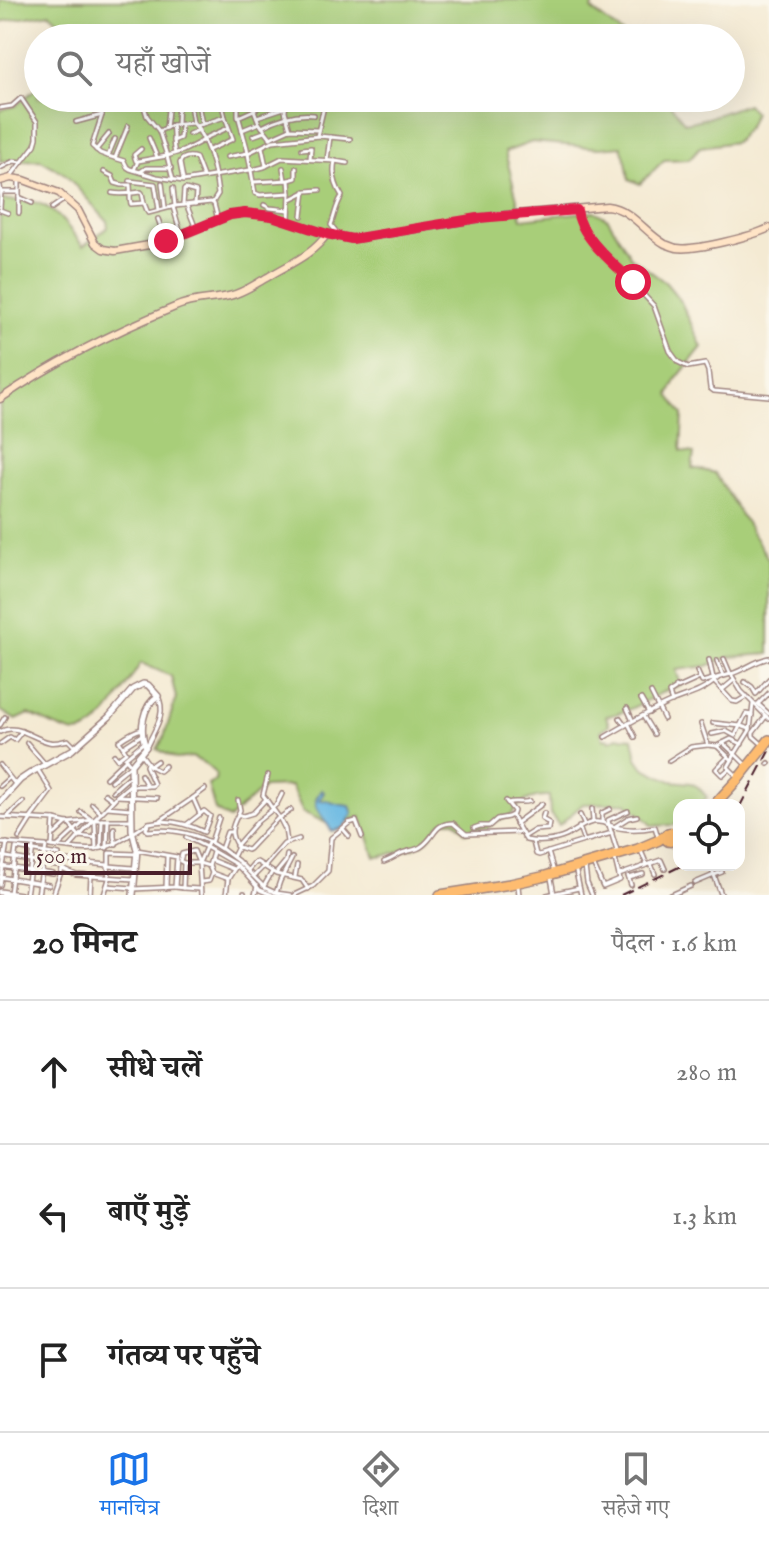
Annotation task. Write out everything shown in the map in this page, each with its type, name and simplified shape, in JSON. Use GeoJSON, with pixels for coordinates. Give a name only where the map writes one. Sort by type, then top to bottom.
{"type":"FeatureCollection","features":[{"type":"Feature","properties":{"kind":"highway"},"geometry":{"type":"LineString","coordinates":[[722,799],[767,743]]}},
{"type":"Feature","properties":{"kind":"highway"},"geometry":{"type":"LineString","coordinates":[[722,799],[767,743]]}},
{"type":"Feature","properties":{"kind":"highway"},"geometry":{"type":"LineString","coordinates":[[457,895],[518,890],[553,876],[641,851],[671,836]]}},
{"type":"Feature","properties":{"kind":"highway"},"geometry":{"type":"LineString","coordinates":[[440,895],[585,868],[671,836]]}},
{"type":"Feature","properties":{"kind":"main road"},"geometry":{"type":"LineString","coordinates":[[0,186],[15,179],[53,189],[78,210],[92,240],[103,249],[123,250],[166,241],[218,220],[254,213],[352,239],[478,218],[607,206],[623,210],[664,243],[676,246],[745,234],[769,226]]}},
{"type":"Feature","properties":{"kind":"main road"},"geometry":{"type":"LineString","coordinates":[[0,397],[16,383],[173,304],[237,291],[333,235],[358,234],[494,212],[610,203],[629,210],[666,242],[676,246]]}},
{"type":"Feature","properties":{"kind":"street"},"geometry":{"type":"LineString","coordinates":[[0,108],[12,106],[21,98],[24,102]]}},
{"type":"Feature","properties":{"kind":"street"},"geometry":{"type":"LineString","coordinates":[[19,213],[19,195],[12,173],[36,142],[37,122],[30,112]]}},
{"type":"Feature","properties":{"kind":"street"},"geometry":{"type":"LineString","coordinates":[[146,112],[159,131],[173,180]]}},
{"type":"Feature","properties":{"kind":"street"},"geometry":{"type":"LineString","coordinates":[[166,128],[168,112]]}},
{"type":"Feature","properties":{"kind":"street"},"geometry":{"type":"LineString","coordinates":[[176,154],[173,141],[178,112]]}},
{"type":"Feature","properties":{"kind":"street"},"geometry":{"type":"LineString","coordinates":[[192,112],[216,175],[218,194],[213,202],[218,220]]}},
{"type":"Feature","properties":{"kind":"street"},"geometry":{"type":"LineString","coordinates":[[200,112],[202,124]]}},
{"type":"Feature","properties":{"kind":"street"},"geometry":{"type":"LineString","coordinates":[[224,112],[233,139]]}},
{"type":"Feature","properties":{"kind":"street"},"geometry":{"type":"LineString","coordinates":[[238,112],[256,194],[290,193]]}},
{"type":"Feature","properties":{"kind":"street"},"geometry":{"type":"LineString","coordinates":[[238,117],[249,112]]}},
{"type":"Feature","properties":{"kind":"street"},"geometry":{"type":"LineString","coordinates":[[255,112],[272,140]]}},
{"type":"Feature","properties":{"kind":"street"},"geometry":{"type":"LineString","coordinates":[[257,117],[273,112]]}},
{"type":"Feature","properties":{"kind":"street"},"geometry":{"type":"LineString","coordinates":[[286,112],[290,129]]}},
{"type":"Feature","properties":{"kind":"street"},"geometry":{"type":"LineString","coordinates":[[317,136],[322,112]]}},
{"type":"Feature","properties":{"kind":"street"},"geometry":{"type":"LineString","coordinates":[[209,151],[242,132],[286,116],[302,113],[314,115]]}},
{"type":"Feature","properties":{"kind":"street"},"geometry":{"type":"LineString","coordinates":[[76,122],[102,115]]}},
{"type":"Feature","properties":{"kind":"street"},"geometry":{"type":"LineString","coordinates":[[102,115],[92,145],[96,150],[124,161],[127,167],[134,170],[173,180],[251,170],[282,158],[347,163]]}},
{"type":"Feature","properties":{"kind":"street"},"geometry":{"type":"LineString","coordinates":[[189,134],[202,124],[225,117]]}},
{"type":"Feature","properties":{"kind":"street"},"geometry":{"type":"LineString","coordinates":[[173,141],[180,138],[177,125]]}},
{"type":"Feature","properties":{"kind":"street"},"geometry":{"type":"LineString","coordinates":[[159,131],[177,125],[196,127]]}},
{"type":"Feature","properties":{"kind":"street"},"geometry":{"type":"LineString","coordinates":[[115,158],[128,126]]}},
{"type":"Feature","properties":{"kind":"street"},"geometry":{"type":"LineString","coordinates":[[253,136],[262,127]]}},
{"type":"Feature","properties":{"kind":"street"},"geometry":{"type":"LineString","coordinates":[[137,162],[176,154],[228,128]]}},
{"type":"Feature","properties":{"kind":"street"},"geometry":{"type":"LineString","coordinates":[[227,157],[262,147],[290,129],[318,130]]}},
{"type":"Feature","properties":{"kind":"street"},"geometry":{"type":"LineString","coordinates":[[96,150],[109,134]]}},
{"type":"Feature","properties":{"kind":"street"},"geometry":{"type":"LineString","coordinates":[[272,140],[317,136],[350,139]]}},
{"type":"Feature","properties":{"kind":"street"},"geometry":{"type":"LineString","coordinates":[[327,160],[330,137]]}},
{"type":"Feature","properties":{"kind":"street"},"geometry":{"type":"LineString","coordinates":[[149,138],[157,157]]}},
{"type":"Feature","properties":{"kind":"street"},"geometry":{"type":"LineString","coordinates":[[108,156],[115,139]]}},
{"type":"Feature","properties":{"kind":"street"},"geometry":{"type":"LineString","coordinates":[[286,140],[288,149]]}},
{"type":"Feature","properties":{"kind":"street"},"geometry":{"type":"LineString","coordinates":[[262,147],[266,166]]}},
{"type":"Feature","properties":{"kind":"street"},"geometry":{"type":"LineString","coordinates":[[189,148],[189,157]]}},
{"type":"Feature","properties":{"kind":"street"},"geometry":{"type":"LineString","coordinates":[[302,149],[311,148],[310,159]]}},
{"type":"Feature","properties":{"kind":"street"},"geometry":{"type":"LineString","coordinates":[[134,170],[137,162],[134,155],[141,149]]}},
{"type":"Feature","properties":{"kind":"street"},"geometry":{"type":"LineString","coordinates":[[183,181],[180,162],[189,157],[196,158],[203,176]]}},
{"type":"Feature","properties":{"kind":"street"},"geometry":{"type":"LineString","coordinates":[[0,168],[14,161],[21,162]]}},
{"type":"Feature","properties":{"kind":"street"},"geometry":{"type":"LineString","coordinates":[[333,235],[331,225],[336,205],[342,196],[333,172],[335,161]]}},
{"type":"Feature","properties":{"kind":"street"},"geometry":{"type":"LineString","coordinates":[[140,172],[146,168],[171,168]]}},
{"type":"Feature","properties":{"kind":"street"},"geometry":{"type":"LineString","coordinates":[[283,168],[291,199],[289,220]]}},
{"type":"Feature","properties":{"kind":"street"},"geometry":{"type":"LineString","coordinates":[[253,182],[296,178],[296,168]]}},
{"type":"Feature","properties":{"kind":"street"},"geometry":{"type":"LineString","coordinates":[[104,172],[110,174],[115,183],[122,185],[155,184],[159,210]]}},
{"type":"Feature","properties":{"kind":"street"},"geometry":{"type":"LineString","coordinates":[[129,174],[131,204],[144,203]]}},
{"type":"Feature","properties":{"kind":"street"},"geometry":{"type":"LineString","coordinates":[[162,183],[165,208]]}},
{"type":"Feature","properties":{"kind":"street"},"geometry":{"type":"LineString","coordinates":[[8,213],[0,209],[0,186],[32,203]]}},
{"type":"Feature","properties":{"kind":"street"},"geometry":{"type":"LineString","coordinates":[[173,188],[174,207],[182,236]]}},
{"type":"Feature","properties":{"kind":"street"},"geometry":{"type":"LineString","coordinates":[[195,204],[196,192],[185,189],[185,205],[196,229]]}},
{"type":"Feature","properties":{"kind":"street"},"geometry":{"type":"LineString","coordinates":[[291,199],[305,191],[320,190]]}},
{"type":"Feature","properties":{"kind":"street"},"geometry":{"type":"LineString","coordinates":[[302,216],[305,191]]}},
{"type":"Feature","properties":{"kind":"street"},"geometry":{"type":"LineString","coordinates":[[112,193],[142,193],[148,213],[213,202]]}},
{"type":"Feature","properties":{"kind":"street"},"geometry":{"type":"LineString","coordinates":[[52,208],[67,198]]}},
{"type":"Feature","properties":{"kind":"street"},"geometry":{"type":"LineString","coordinates":[[264,205],[289,210]]}},
{"type":"Feature","properties":{"kind":"street"},"geometry":{"type":"LineString","coordinates":[[577,210],[580,223],[589,236],[654,306],[670,351],[678,362],[688,367],[705,364],[710,388],[714,391],[769,396]]}},
{"type":"Feature","properties":{"kind":"street"},"geometry":{"type":"LineString","coordinates":[[158,219],[166,241]]}},
{"type":"Feature","properties":{"kind":"street"},"geometry":{"type":"LineString","coordinates":[[697,671],[702,682],[769,658]]}},
{"type":"Feature","properties":{"kind":"street"},"geometry":{"type":"LineString","coordinates":[[724,659],[739,689],[768,717]]}},
{"type":"Feature","properties":{"kind":"street"},"geometry":{"type":"LineString","coordinates":[[709,660],[722,690],[732,701],[737,702],[747,696]]}},
{"type":"Feature","properties":{"kind":"street"},"geometry":{"type":"LineString","coordinates":[[717,661],[717,678]]}},
{"type":"Feature","properties":{"kind":"street"},"geometry":{"type":"LineString","coordinates":[[672,702],[669,693],[700,678]]}},
{"type":"Feature","properties":{"kind":"street"},"geometry":{"type":"LineString","coordinates":[[605,737],[632,720],[693,695],[717,678]]}},
{"type":"Feature","properties":{"kind":"street"},"geometry":{"type":"LineString","coordinates":[[729,769],[722,775],[716,769],[742,744],[750,729],[752,702],[769,679]]}},
{"type":"Feature","properties":{"kind":"street"},"geometry":{"type":"LineString","coordinates":[[722,690],[734,680]]}},
{"type":"Feature","properties":{"kind":"street"},"geometry":{"type":"LineString","coordinates":[[745,682],[756,694]]}},
{"type":"Feature","properties":{"kind":"street"},"geometry":{"type":"LineString","coordinates":[[0,802],[20,780],[75,747],[109,717],[133,689],[148,685],[158,696],[162,713],[141,754],[111,781]]}},
{"type":"Feature","properties":{"kind":"street"},"geometry":{"type":"LineString","coordinates":[[651,693],[664,719]]}},
{"type":"Feature","properties":{"kind":"street"},"geometry":{"type":"LineString","coordinates":[[768,717],[758,704],[769,693]]}},
{"type":"Feature","properties":{"kind":"street"},"geometry":{"type":"LineString","coordinates":[[145,745],[143,732],[147,705],[158,696]]}},
{"type":"Feature","properties":{"kind":"street"},"geometry":{"type":"LineString","coordinates":[[641,699],[649,713]]}},
{"type":"Feature","properties":{"kind":"street"},"geometry":{"type":"LineString","coordinates":[[627,708],[632,720]]}},
{"type":"Feature","properties":{"kind":"street"},"geometry":{"type":"LineString","coordinates":[[669,761],[691,747],[723,743],[735,736],[746,714],[752,715]]}},
{"type":"Feature","properties":{"kind":"street"},"geometry":{"type":"LineString","coordinates":[[643,716],[654,734]]}},
{"type":"Feature","properties":{"kind":"street"},"geometry":{"type":"LineString","coordinates":[[0,725],[5,717]]}},
{"type":"Feature","properties":{"kind":"street"},"geometry":{"type":"LineString","coordinates":[[767,743],[753,734],[768,717]]}},
{"type":"Feature","properties":{"kind":"street"},"geometry":{"type":"LineString","coordinates":[[620,718],[635,737]]}},
{"type":"Feature","properties":{"kind":"street"},"geometry":{"type":"LineString","coordinates":[[616,723],[619,729]]}},
{"type":"Feature","properties":{"kind":"street"},"geometry":{"type":"LineString","coordinates":[[713,723],[750,729]]}},
{"type":"Feature","properties":{"kind":"street"},"geometry":{"type":"LineString","coordinates":[[701,724],[708,745]]}},
{"type":"Feature","properties":{"kind":"street"},"geometry":{"type":"LineString","coordinates":[[0,732],[8,728],[22,731],[51,743],[68,740],[75,747]]}},
{"type":"Feature","properties":{"kind":"street"},"geometry":{"type":"LineString","coordinates":[[0,744],[10,737],[15,740],[22,731]]}},
{"type":"Feature","properties":{"kind":"street"},"geometry":{"type":"LineString","coordinates":[[124,758],[126,752],[119,741],[134,731],[143,732]]}},
{"type":"Feature","properties":{"kind":"street"},"geometry":{"type":"LineString","coordinates":[[712,734],[726,731],[742,744]]}},
{"type":"Feature","properties":{"kind":"street"},"geometry":{"type":"LineString","coordinates":[[123,747],[143,732]]}},
{"type":"Feature","properties":{"kind":"street"},"geometry":{"type":"LineString","coordinates":[[126,734],[130,741]]}},
{"type":"Feature","properties":{"kind":"street"},"geometry":{"type":"LineString","coordinates":[[27,743],[44,763]]}},
{"type":"Feature","properties":{"kind":"street"},"geometry":{"type":"LineString","coordinates":[[723,743],[748,767]]}},
{"type":"Feature","properties":{"kind":"street"},"geometry":{"type":"LineString","coordinates":[[106,778],[124,758],[145,745]]}},
{"type":"Feature","properties":{"kind":"street"},"geometry":{"type":"LineString","coordinates":[[717,746],[730,758]]}},
{"type":"Feature","properties":{"kind":"street"},"geometry":{"type":"LineString","coordinates":[[69,848],[131,785],[152,786],[155,782],[141,754]]}},
{"type":"Feature","properties":{"kind":"street"},"geometry":{"type":"LineString","coordinates":[[114,755],[117,759],[124,758]]}},
{"type":"Feature","properties":{"kind":"street"},"geometry":{"type":"LineString","coordinates":[[124,758],[131,765],[132,833],[136,852],[133,891]]}},
{"type":"Feature","properties":{"kind":"street"},"geometry":{"type":"LineString","coordinates":[[730,758],[728,767],[739,778]]}},
{"type":"Feature","properties":{"kind":"street"},"geometry":{"type":"LineString","coordinates":[[148,765],[157,761]]}},
{"type":"Feature","properties":{"kind":"street"},"geometry":{"type":"LineString","coordinates":[[148,765],[159,771],[165,766]]}},
{"type":"Feature","properties":{"kind":"street"},"geometry":{"type":"LineString","coordinates":[[1,768],[16,785]]}},
{"type":"Feature","properties":{"kind":"street"},"geometry":{"type":"LineString","coordinates":[[10,893],[18,843],[30,819],[51,791],[37,769]]}},
{"type":"Feature","properties":{"kind":"street"},"geometry":{"type":"LineString","coordinates":[[113,791],[131,775]]}},
{"type":"Feature","properties":{"kind":"street"},"geometry":{"type":"LineString","coordinates":[[141,775],[147,786]]}},
{"type":"Feature","properties":{"kind":"street"},"geometry":{"type":"LineString","coordinates":[[268,775],[263,795],[279,817],[287,842]]}},
{"type":"Feature","properties":{"kind":"street"},"geometry":{"type":"LineString","coordinates":[[0,786],[10,777]]}},
{"type":"Feature","properties":{"kind":"street"},"geometry":{"type":"LineString","coordinates":[[159,821],[205,789]]}},
{"type":"Feature","properties":{"kind":"street"},"geometry":{"type":"LineString","coordinates":[[105,794],[115,798],[157,798]]}},
{"type":"Feature","properties":{"kind":"street"},"geometry":{"type":"LineString","coordinates":[[233,857],[237,847],[258,821],[273,809],[282,794]]}},
{"type":"Feature","properties":{"kind":"street"},"geometry":{"type":"LineString","coordinates":[[193,798],[200,814]]}},
{"type":"Feature","properties":{"kind":"street"},"geometry":{"type":"LineString","coordinates":[[238,814],[253,813],[266,799]]}},
{"type":"Feature","properties":{"kind":"street"},"geometry":{"type":"LineString","coordinates":[[238,800],[240,810],[231,832],[237,847],[248,849],[279,817],[291,810]]}},
{"type":"Feature","properties":{"kind":"street"},"geometry":{"type":"LineString","coordinates":[[530,801],[507,802],[526,840],[533,842],[564,837],[593,821],[602,821],[614,830],[620,881],[603,887],[585,868]]}},
{"type":"Feature","properties":{"kind":"street"},"geometry":{"type":"LineString","coordinates":[[7,817],[23,802]]}},
{"type":"Feature","properties":{"kind":"street"},"geometry":{"type":"LineString","coordinates":[[92,804],[101,813]]}},
{"type":"Feature","properties":{"kind":"street"},"geometry":{"type":"LineString","coordinates":[[516,823],[542,804]]}},
{"type":"Feature","properties":{"kind":"street"},"geometry":{"type":"LineString","coordinates":[[107,807],[131,809]]}},
{"type":"Feature","properties":{"kind":"street"},"geometry":{"type":"LineString","coordinates":[[592,809],[593,821]]}},
{"type":"Feature","properties":{"kind":"street"},"geometry":{"type":"LineString","coordinates":[[602,821],[602,813],[610,809]]}},
{"type":"Feature","properties":{"kind":"street"},"geometry":{"type":"LineString","coordinates":[[186,825],[204,811],[210,816],[201,838]]}},
{"type":"Feature","properties":{"kind":"street"},"geometry":{"type":"LineString","coordinates":[[609,825],[609,819],[628,811]]}},
{"type":"Feature","properties":{"kind":"street"},"geometry":{"type":"LineString","coordinates":[[81,812],[95,822],[99,850]]}},
{"type":"Feature","properties":{"kind":"street"},"geometry":{"type":"LineString","coordinates":[[524,837],[535,830],[548,829],[549,823],[542,819],[544,813]]}},
{"type":"Feature","properties":{"kind":"street"},"geometry":{"type":"LineString","coordinates":[[474,828],[489,826],[497,819],[512,815]]}},
{"type":"Feature","properties":{"kind":"street"},"geometry":{"type":"LineString","coordinates":[[580,815],[584,824]]}},
{"type":"Feature","properties":{"kind":"street"},"geometry":{"type":"LineString","coordinates":[[614,830],[628,818],[637,816]]}},
{"type":"Feature","properties":{"kind":"street"},"geometry":{"type":"LineString","coordinates":[[0,817],[54,820],[68,824],[132,820]]}},
{"type":"Feature","properties":{"kind":"street"},"geometry":{"type":"LineString","coordinates":[[199,863],[219,818]]}},
{"type":"Feature","properties":{"kind":"street"},"geometry":{"type":"LineString","coordinates":[[54,820],[55,846]]}},
{"type":"Feature","properties":{"kind":"street"},"geometry":{"type":"LineString","coordinates":[[99,850],[102,820]]}},
{"type":"Feature","properties":{"kind":"street"},"geometry":{"type":"LineString","coordinates":[[107,848],[108,820]]}},
{"type":"Feature","properties":{"kind":"street"},"geometry":{"type":"LineString","coordinates":[[0,843],[99,850],[116,844],[149,823],[167,820],[204,832]]}},
{"type":"Feature","properties":{"kind":"street"},"geometry":{"type":"LineString","coordinates":[[55,846],[85,821]]}},
{"type":"Feature","properties":{"kind":"street"},"geometry":{"type":"LineString","coordinates":[[149,823],[148,831],[177,830],[210,842],[233,857],[236,865],[257,886],[274,894],[302,894],[323,878],[328,871],[331,838],[349,823],[358,822],[362,837]]}},
{"type":"Feature","properties":{"kind":"street"},"geometry":{"type":"LineString","coordinates":[[349,823],[354,828]]}},
{"type":"Feature","properties":{"kind":"street"},"geometry":{"type":"LineString","coordinates":[[384,862],[420,848],[444,823],[453,823],[466,834],[521,832]]}},
{"type":"Feature","properties":{"kind":"street"},"geometry":{"type":"LineString","coordinates":[[68,824],[79,836],[96,838]]}},
{"type":"Feature","properties":{"kind":"street"},"geometry":{"type":"LineString","coordinates":[[53,835],[68,824]]}},
{"type":"Feature","properties":{"kind":"street"},"geometry":{"type":"LineString","coordinates":[[579,827],[584,841]]}},
{"type":"Feature","properties":{"kind":"street"},"geometry":{"type":"LineString","coordinates":[[533,842],[536,854],[614,830],[655,827],[671,836]]}},
{"type":"Feature","properties":{"kind":"street"},"geometry":{"type":"LineString","coordinates":[[114,828],[116,844]]}},
{"type":"Feature","properties":{"kind":"street"},"geometry":{"type":"LineString","coordinates":[[343,829],[349,836]]}},
{"type":"Feature","properties":{"kind":"street"},"geometry":{"type":"LineString","coordinates":[[221,849],[227,832],[231,832]]}},
{"type":"Feature","properties":{"kind":"street"},"geometry":{"type":"LineString","coordinates":[[186,837],[248,870],[274,894]]}},
{"type":"Feature","properties":{"kind":"street"},"geometry":{"type":"LineString","coordinates":[[254,876],[273,859],[281,846],[299,839]]}},
{"type":"Feature","properties":{"kind":"street"},"geometry":{"type":"LineString","coordinates":[[0,885],[7,843]]}},
{"type":"Feature","properties":{"kind":"street"},"geometry":{"type":"LineString","coordinates":[[18,843],[33,850],[59,855]]}},
{"type":"Feature","properties":{"kind":"street"},"geometry":{"type":"LineString","coordinates":[[0,892],[23,895],[34,844]]}},
{"type":"Feature","properties":{"kind":"street"},"geometry":{"type":"LineString","coordinates":[[38,895],[46,846]]}},
{"type":"Feature","properties":{"kind":"street"},"geometry":{"type":"LineString","coordinates":[[201,895],[199,863],[194,851],[182,854],[180,861],[184,863],[199,863],[209,866]]}},
{"type":"Feature","properties":{"kind":"street"},"geometry":{"type":"LineString","coordinates":[[641,851],[655,874]]}},
{"type":"Feature","properties":{"kind":"street"},"geometry":{"type":"LineString","coordinates":[[104,895],[109,877],[110,853],[136,852],[177,857],[175,887]]}},
{"type":"Feature","properties":{"kind":"street"},"geometry":{"type":"LineString","coordinates":[[200,882],[209,881],[213,852]]}},
{"type":"Feature","properties":{"kind":"street"},"geometry":{"type":"LineString","coordinates":[[548,852],[553,876],[551,894],[579,888]]}},
{"type":"Feature","properties":{"kind":"street"},"geometry":{"type":"LineString","coordinates":[[263,886],[286,861],[287,855]]}},
{"type":"Feature","properties":{"kind":"street"},"geometry":{"type":"LineString","coordinates":[[3,856],[56,866]]}},
{"type":"Feature","properties":{"kind":"street"},"geometry":{"type":"LineString","coordinates":[[164,895],[167,856]]}},
{"type":"Feature","properties":{"kind":"street"},"geometry":{"type":"LineString","coordinates":[[274,894],[292,858]]}},
{"type":"Feature","properties":{"kind":"street"},"geometry":{"type":"LineString","coordinates":[[211,860],[236,865]]}},
{"type":"Feature","properties":{"kind":"street"},"geometry":{"type":"LineString","coordinates":[[619,875],[661,860],[665,869]]}},
{"type":"Feature","properties":{"kind":"street"},"geometry":{"type":"LineString","coordinates":[[53,895],[65,861],[135,868]]}},
{"type":"Feature","properties":{"kind":"street"},"geometry":{"type":"LineString","coordinates":[[248,870],[255,862],[274,873],[302,880],[308,889]]}},
{"type":"Feature","properties":{"kind":"street"},"geometry":{"type":"LineString","coordinates":[[183,888],[184,863]]}},
{"type":"Feature","properties":{"kind":"street"},"geometry":{"type":"LineString","coordinates":[[226,895],[228,879],[236,865]]}},
{"type":"Feature","properties":{"kind":"street"},"geometry":{"type":"LineString","coordinates":[[295,879],[297,865]]}},
{"type":"Feature","properties":{"kind":"street"},"geometry":{"type":"LineString","coordinates":[[2,866],[53,874]]}},
{"type":"Feature","properties":{"kind":"street"},"geometry":{"type":"LineString","coordinates":[[581,895],[579,888],[585,868]]}},
{"type":"Feature","properties":{"kind":"street"},"geometry":{"type":"LineString","coordinates":[[585,868],[592,895]]}},
{"type":"Feature","properties":{"kind":"street"},"geometry":{"type":"LineString","coordinates":[[629,878],[644,876],[641,868]]}},
{"type":"Feature","properties":{"kind":"street"},"geometry":{"type":"LineString","coordinates":[[62,869],[76,875],[134,879]]}},
{"type":"Feature","properties":{"kind":"street"},"geometry":{"type":"LineString","coordinates":[[712,871],[721,894]]}},
{"type":"Feature","properties":{"kind":"street"},"geometry":{"type":"LineString","coordinates":[[627,872],[631,885]]}},
{"type":"Feature","properties":{"kind":"street"},"geometry":{"type":"LineString","coordinates":[[671,895],[722,872]]}},
{"type":"Feature","properties":{"kind":"street"},"geometry":{"type":"LineString","coordinates":[[212,873],[228,879]]}},
{"type":"Feature","properties":{"kind":"street"},"geometry":{"type":"LineString","coordinates":[[176,875],[184,876]]}},
{"type":"Feature","properties":{"kind":"street"},"geometry":{"type":"LineString","coordinates":[[90,895],[91,876]]}},
{"type":"Feature","properties":{"kind":"street"},"geometry":{"type":"LineString","coordinates":[[1,877],[49,885]]}},
{"type":"Feature","properties":{"kind":"street"},"geometry":{"type":"LineString","coordinates":[[107,886],[133,891],[175,887],[201,889]]}},
{"type":"Feature","properties":{"kind":"street"},"geometry":{"type":"LineString","coordinates":[[255,895],[257,886]]}},
{"type":"Feature","properties":{"kind":"green space"},"geometry":{"type":"Polygon","coordinates":[[[0,0],[594,0],[592,10],[610,24],[62,24],[50,13],[0,22],[0,0]]]}},
{"type":"Feature","properties":{"kind":"green space"},"geometry":{"type":"Polygon","coordinates":[[[24,99],[24,112],[676,112],[685,123],[724,112],[745,112],[747,104],[754,113],[748,127],[735,142],[700,147],[689,159],[664,160],[640,184],[629,179],[621,146],[599,148],[532,142],[505,152],[522,219],[594,211],[608,219],[631,257],[666,283],[680,300],[702,347],[677,378],[669,395],[683,414],[681,451],[694,453],[692,468],[715,473],[769,560],[769,654],[729,657],[707,666],[676,670],[681,685],[625,711],[606,716],[609,725],[601,731],[603,740],[633,738],[637,758],[644,768],[671,781],[691,783],[698,787],[706,799],[673,799],[673,825],[652,826],[626,803],[583,804],[559,825],[550,814],[549,796],[538,797],[522,803],[511,816],[495,821],[487,828],[479,827],[466,833],[455,821],[442,821],[421,845],[375,857],[361,817],[334,827],[303,812],[291,786],[264,787],[229,819],[215,810],[208,784],[215,780],[216,774],[192,757],[176,759],[157,749],[176,698],[171,676],[141,663],[112,708],[82,732],[71,732],[29,714],[16,720],[0,710],[0,200],[42,204],[62,220],[83,246],[108,227],[107,221],[65,174],[41,160],[0,161],[0,110],[15,106],[24,99]]]}},
{"type":"Feature","properties":{"kind":"water"},"geometry":{"type":"Polygon","coordinates":[[[322,790],[320,801],[350,806],[353,814],[343,828],[331,831],[318,811],[316,801],[322,790]]]}},
{"type":"Feature","properties":{"kind":"railway"},"geometry":{"type":"LineString","coordinates":[[744,799],[769,751]]}},
{"type":"Feature","properties":{"kind":"railway"},"geometry":{"type":"LineString","coordinates":[[621,895],[673,870]]}},
{"type":"Feature","properties":{"kind":"route"},"geometry":{"type":"LineString","coordinates":[[166,241],[230,215],[245,213],[289,220],[327,234],[352,239],[478,218],[577,210],[580,223],[594,244],[633,282]]}}]}
